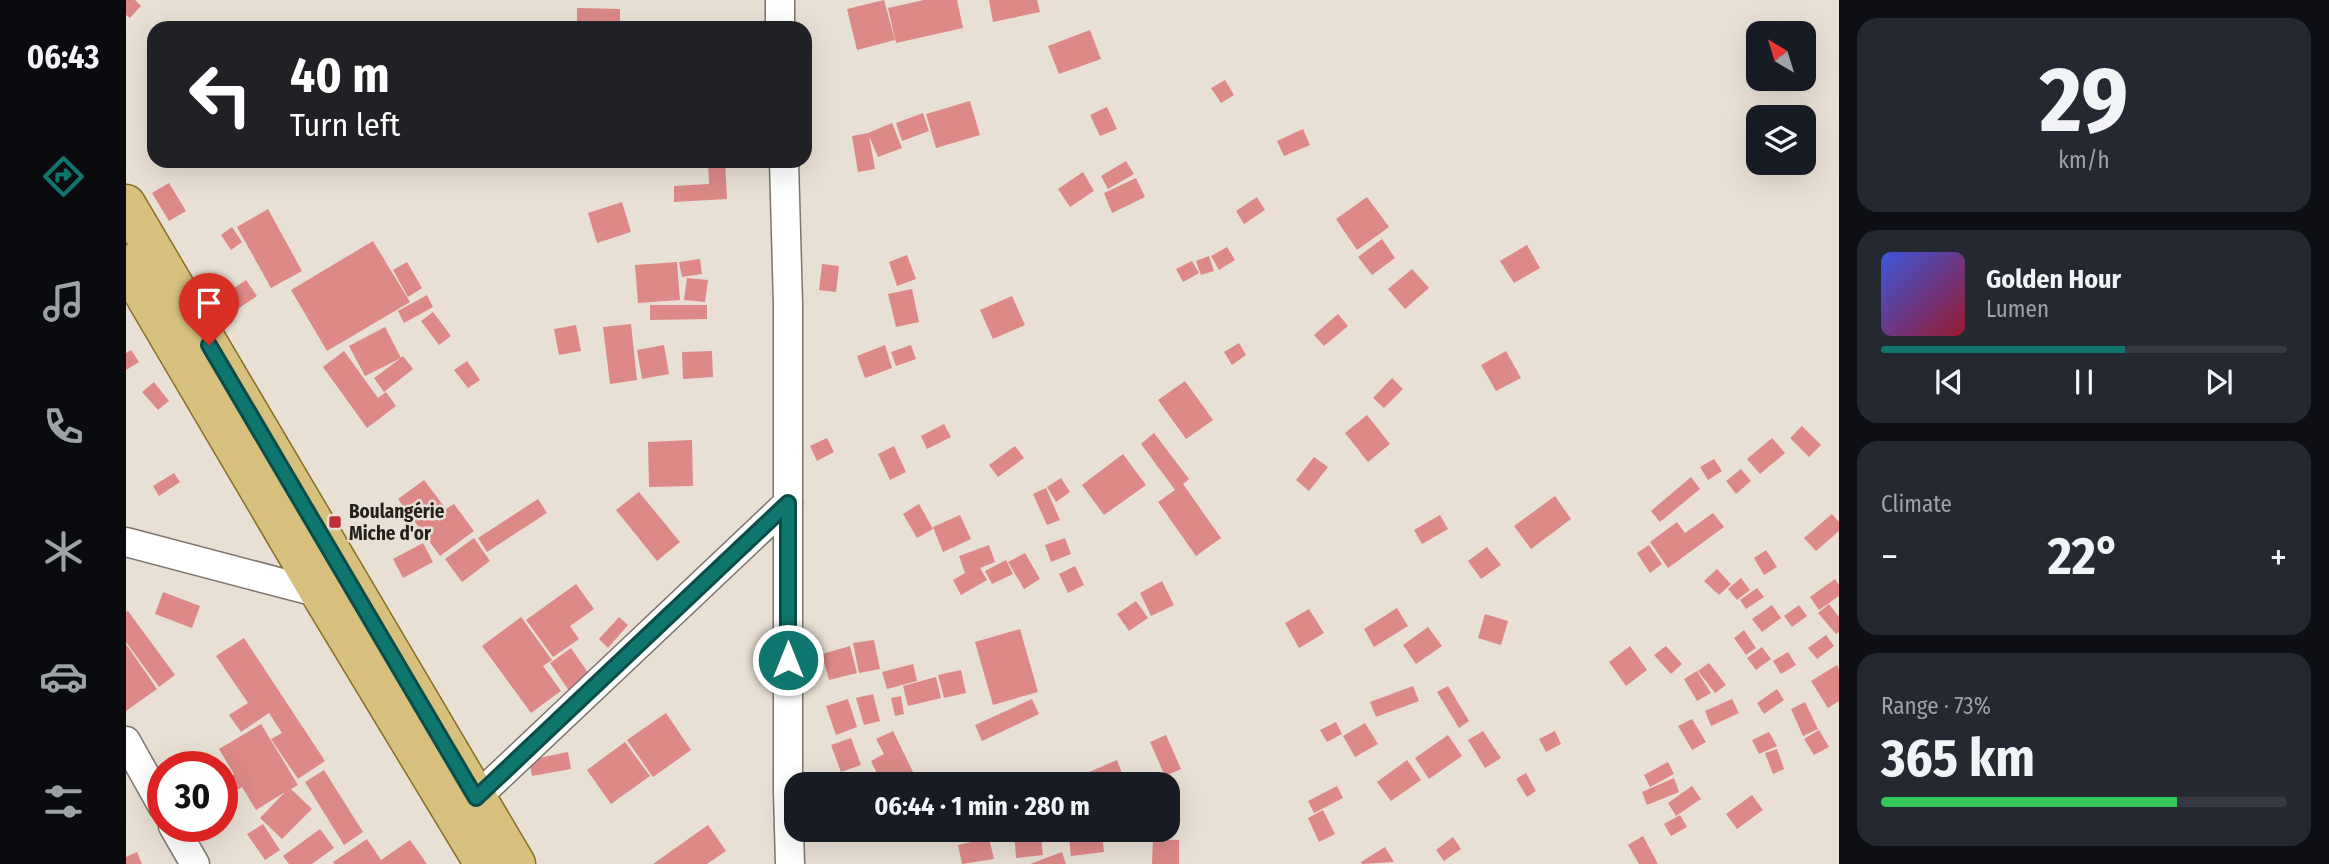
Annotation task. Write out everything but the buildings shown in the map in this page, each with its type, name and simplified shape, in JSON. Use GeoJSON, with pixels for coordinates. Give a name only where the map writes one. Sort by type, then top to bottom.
{"type":"FeatureCollection","features":[{"type":"Feature","properties":{"kind":"main road"},"geometry":{"type":"LineString","coordinates":[[126,204],[484,864]]}},
{"type":"Feature","properties":{"kind":"main road"},"geometry":{"type":"LineString","coordinates":[[126,264],[334,588],[476,798],[516,864]]}},
{"type":"Feature","properties":{"kind":"street"},"geometry":{"type":"LineString","coordinates":[[780,0],[780,21]]}},
{"type":"Feature","properties":{"kind":"street"},"geometry":{"type":"LineString","coordinates":[[784,168],[788,305],[790,864]]}},
{"type":"Feature","properties":{"kind":"street"},"geometry":{"type":"LineString","coordinates":[[476,798],[788,503]]}},
{"type":"Feature","properties":{"kind":"street"},"geometry":{"type":"LineString","coordinates":[[126,542],[334,588]]}},
{"type":"Feature","properties":{"kind":"street"},"geometry":{"type":"LineString","coordinates":[[126,741],[147,778]]}},
{"type":"Feature","properties":{"kind":"street"},"geometry":{"type":"LineString","coordinates":[[182,842],[195,864]]}},
{"type":"Feature","properties":{"kind":"place","name":"Boulangérie Miche d'or"},"geometry":{"type":"Point","coordinates":[335,522]}},
{"type":"Feature","properties":{"kind":"route"},"geometry":{"type":"LineString","coordinates":[[209,345],[476,798],[788,503],[788,660]]}}]}
